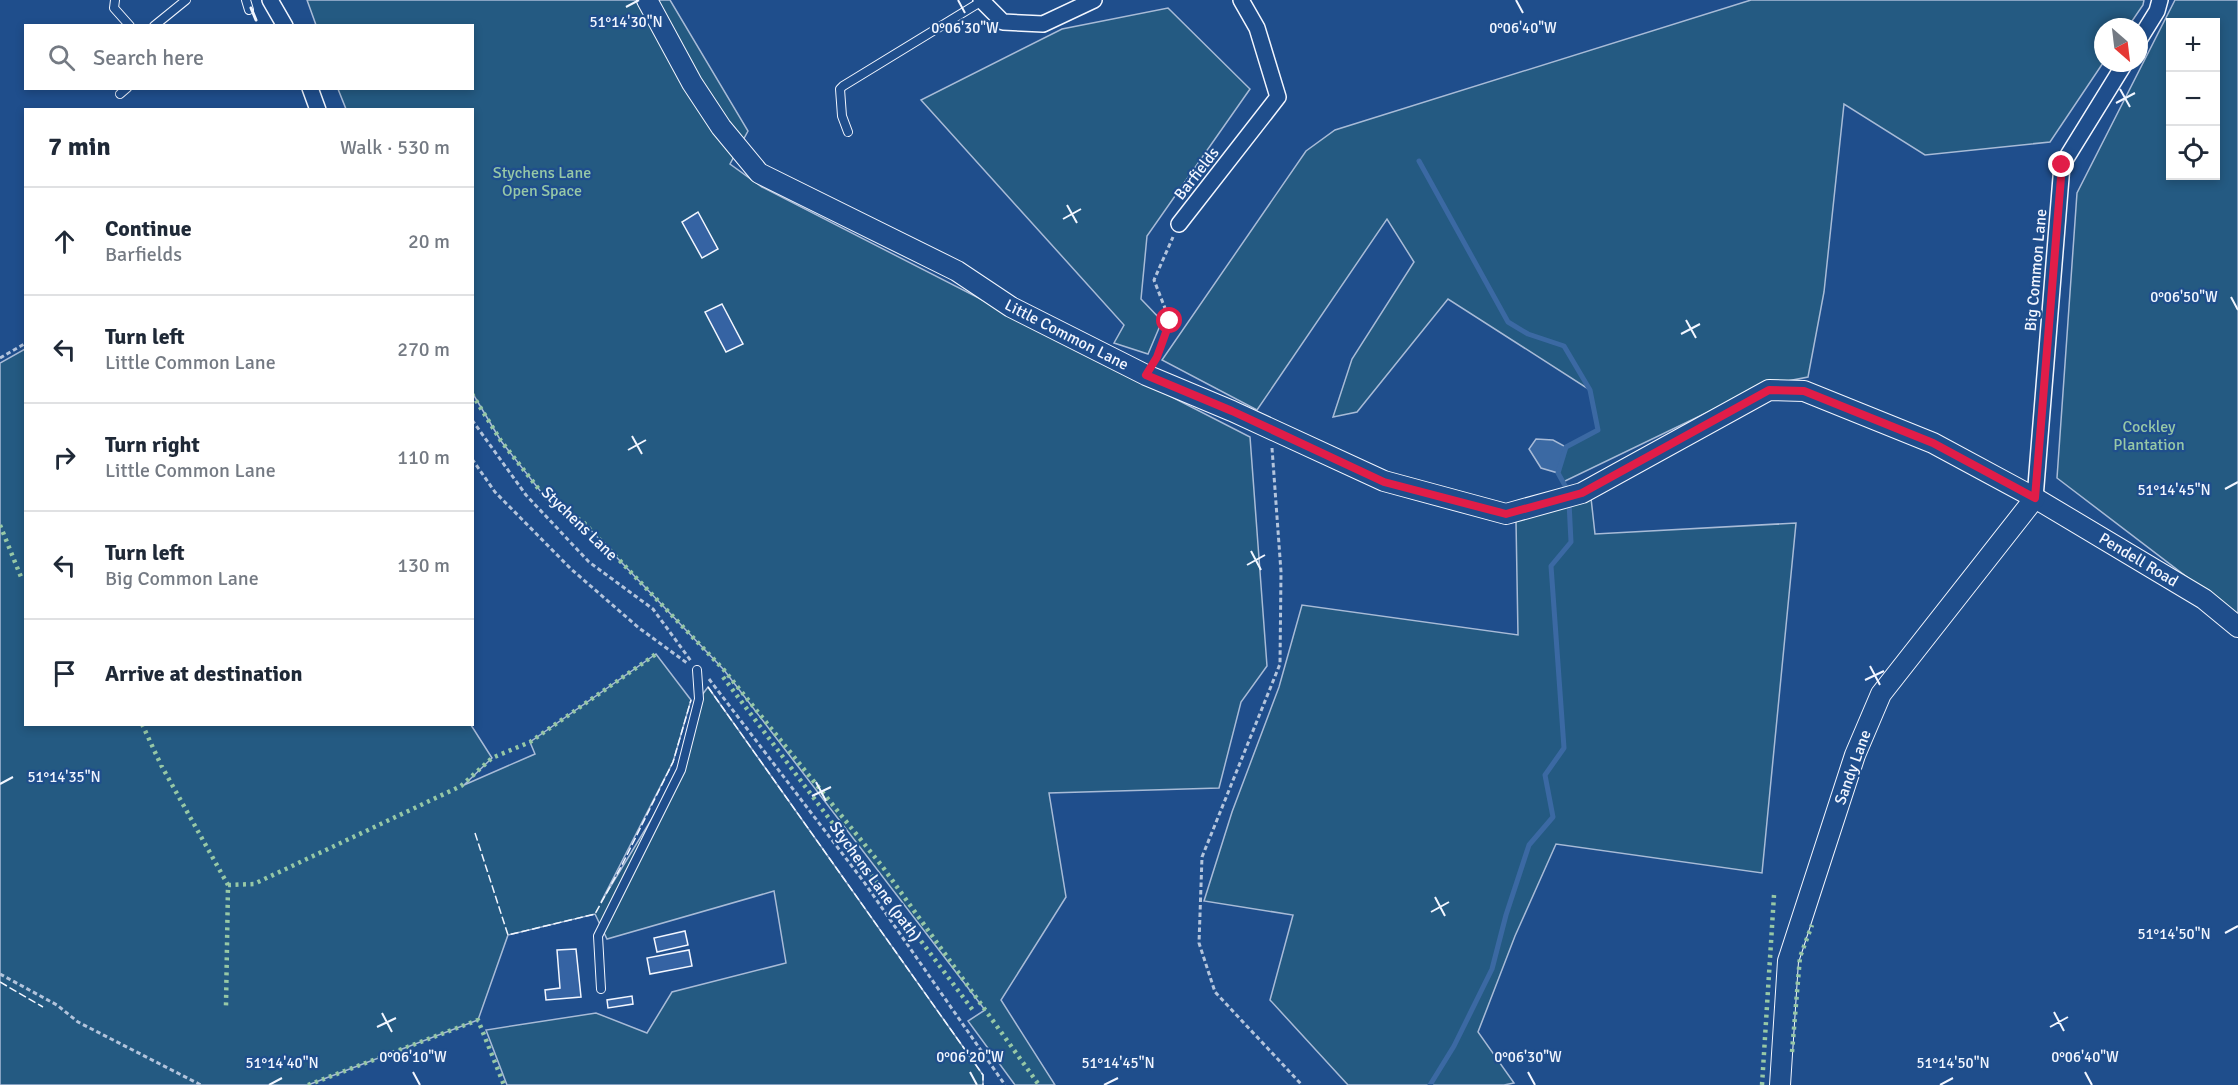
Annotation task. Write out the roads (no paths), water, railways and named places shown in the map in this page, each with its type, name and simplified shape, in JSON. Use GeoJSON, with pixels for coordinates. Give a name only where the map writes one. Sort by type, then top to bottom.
{"type":"FeatureCollection","features":[{"type":"Feature","properties":{"kind":"street"},"geometry":{"type":"LineString","coordinates":[[270,0],[284,24]]}},
{"type":"Feature","properties":{"kind":"street","name":"Little Common Lane"},"geometry":{"type":"LineString","coordinates":[[647,0],[698,92],[721,128],[759,172],[957,271],[1011,307],[1146,375],[1271,429],[1384,482],[1506,514],[1582,493],[1769,390],[1804,391],[1933,443],[2035,498]]}},
{"type":"Feature","properties":{"kind":"street"},"geometry":{"type":"LineString","coordinates":[[981,1],[1003,22],[1043,24],[1094,0]]}},
{"type":"Feature","properties":{"kind":"street","name":"Barfields"},"geometry":{"type":"LineString","coordinates":[[1179,224],[1278,97],[1257,28],[1241,0]]}},
{"type":"Feature","properties":{"kind":"street"},"geometry":{"type":"LineString","coordinates":[[2148,26],[2157,11],[2160,0]]}},
{"type":"Feature","properties":{"kind":"street","name":"Big Common Lane"},"geometry":{"type":"LineString","coordinates":[[2035,498],[2062,165],[2119,72]]}},
{"type":"Feature","properties":{"kind":"street"},"geometry":{"type":"LineString","coordinates":[[311,90],[317,108]]}},
{"type":"Feature","properties":{"kind":"street","name":"Pendell Road"},"geometry":{"type":"LineString","coordinates":[[2035,498],[2204,599],[2238,627]]}},
{"type":"Feature","properties":{"kind":"street","name":"Sandy Lane"},"geometry":{"type":"LineString","coordinates":[[1780,1085],[1788,961],[1855,755],[1881,694],[2035,498]]}},
{"type":"Feature","properties":{"kind":"lane"},"geometry":{"type":"LineString","coordinates":[[115,0],[114,8],[128,24]]}},
{"type":"Feature","properties":{"kind":"lane"},"geometry":{"type":"LineString","coordinates":[[156,24],[186,0]]}},
{"type":"Feature","properties":{"kind":"lane"},"geometry":{"type":"LineString","coordinates":[[246,0],[249,10]]}},
{"type":"Feature","properties":{"kind":"lane"},"geometry":{"type":"LineString","coordinates":[[848,132],[842,116],[840,90],[843,86],[981,1]]}},
{"type":"Feature","properties":{"kind":"lane"},"geometry":{"type":"LineString","coordinates":[[601,990],[598,936],[681,771],[699,699],[697,670]]}},
{"type":"Feature","properties":{"kind":"waterway"},"geometry":{"type":"LineString","coordinates":[[1419,161],[1508,322],[1528,334],[1564,346],[1590,390],[1598,430],[1566,447],[1558,473],[1568,491]]}},
{"type":"Feature","properties":{"kind":"waterway"},"geometry":{"type":"LineString","coordinates":[[1430,1085],[1454,1046],[1492,969],[1506,915],[1529,845],[1553,817],[1545,775],[1564,748],[1551,566],[1571,542],[1569,502]]}},
{"type":"Feature","properties":{"kind":"park label","name":"Stychens Lane Open Space"},"geometry":{"type":"Point","coordinates":[542,181]}},
{"type":"Feature","properties":{"kind":"park label","name":"Cockley Plantation"},"geometry":{"type":"Point","coordinates":[2149,435]}}]}
